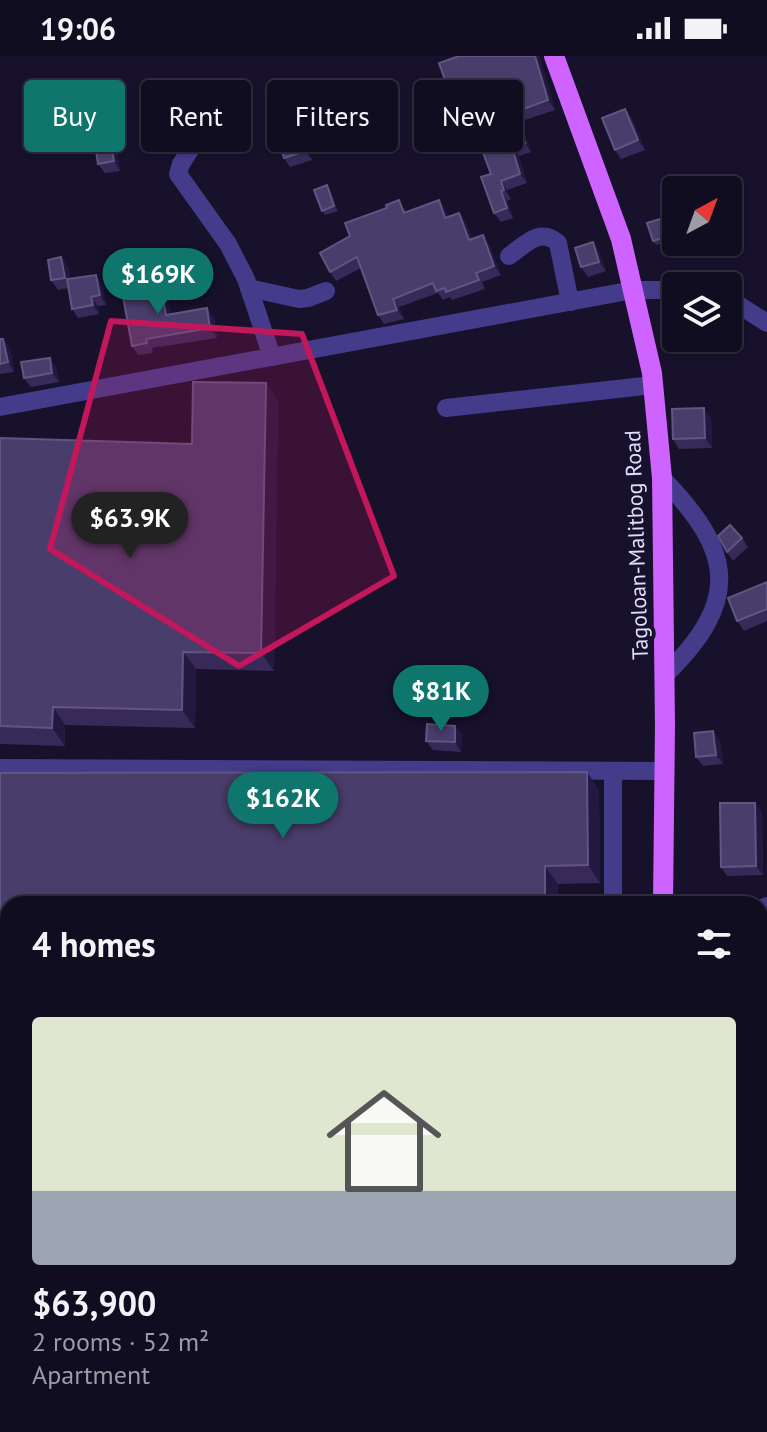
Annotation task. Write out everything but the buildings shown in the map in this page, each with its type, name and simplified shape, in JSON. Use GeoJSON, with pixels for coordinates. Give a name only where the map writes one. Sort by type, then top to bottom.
{"type":"FeatureCollection","features":[{"type":"Feature","properties":{"kind":"main road","name":"Tagoloan-Malitbog Road"},"geometry":{"type":"LineString","coordinates":[[554,56],[621,239],[653,385],[662,478],[663,896]]}},
{"type":"Feature","properties":{"kind":"street"},"geometry":{"type":"LineString","coordinates":[[189,152],[178,174],[228,244],[249,288],[272,357]]}},
{"type":"Feature","properties":{"kind":"street"},"geometry":{"type":"LineString","coordinates":[[509,256],[537,236],[551,237],[558,243],[570,302]]}},
{"type":"Feature","properties":{"kind":"street"},"geometry":{"type":"LineString","coordinates":[[249,288],[299,299],[326,291]]}},
{"type":"Feature","properties":{"kind":"street"},"geometry":{"type":"LineString","coordinates":[[0,407],[633,290],[662,290]]}},
{"type":"Feature","properties":{"kind":"street"},"geometry":{"type":"LineString","coordinates":[[742,307],[767,323]]}},
{"type":"Feature","properties":{"kind":"street"},"geometry":{"type":"LineString","coordinates":[[446,408],[653,385]]}},
{"type":"Feature","properties":{"kind":"street"},"geometry":{"type":"LineString","coordinates":[[662,478],[688,504],[707,533],[720,566],[717,599],[706,628],[692,649],[664,676]]}},
{"type":"Feature","properties":{"kind":"street"},"geometry":{"type":"LineString","coordinates":[[0,768],[664,771]]}},
{"type":"Feature","properties":{"kind":"street"},"geometry":{"type":"LineString","coordinates":[[613,771],[613,896]]}},
{"type":"Feature","properties":{"kind":"highlighted area"},"geometry":{"type":"Polygon","coordinates":[[[111,321],[302,334],[394,576],[239,666],[50,549],[111,321]]]}}]}
